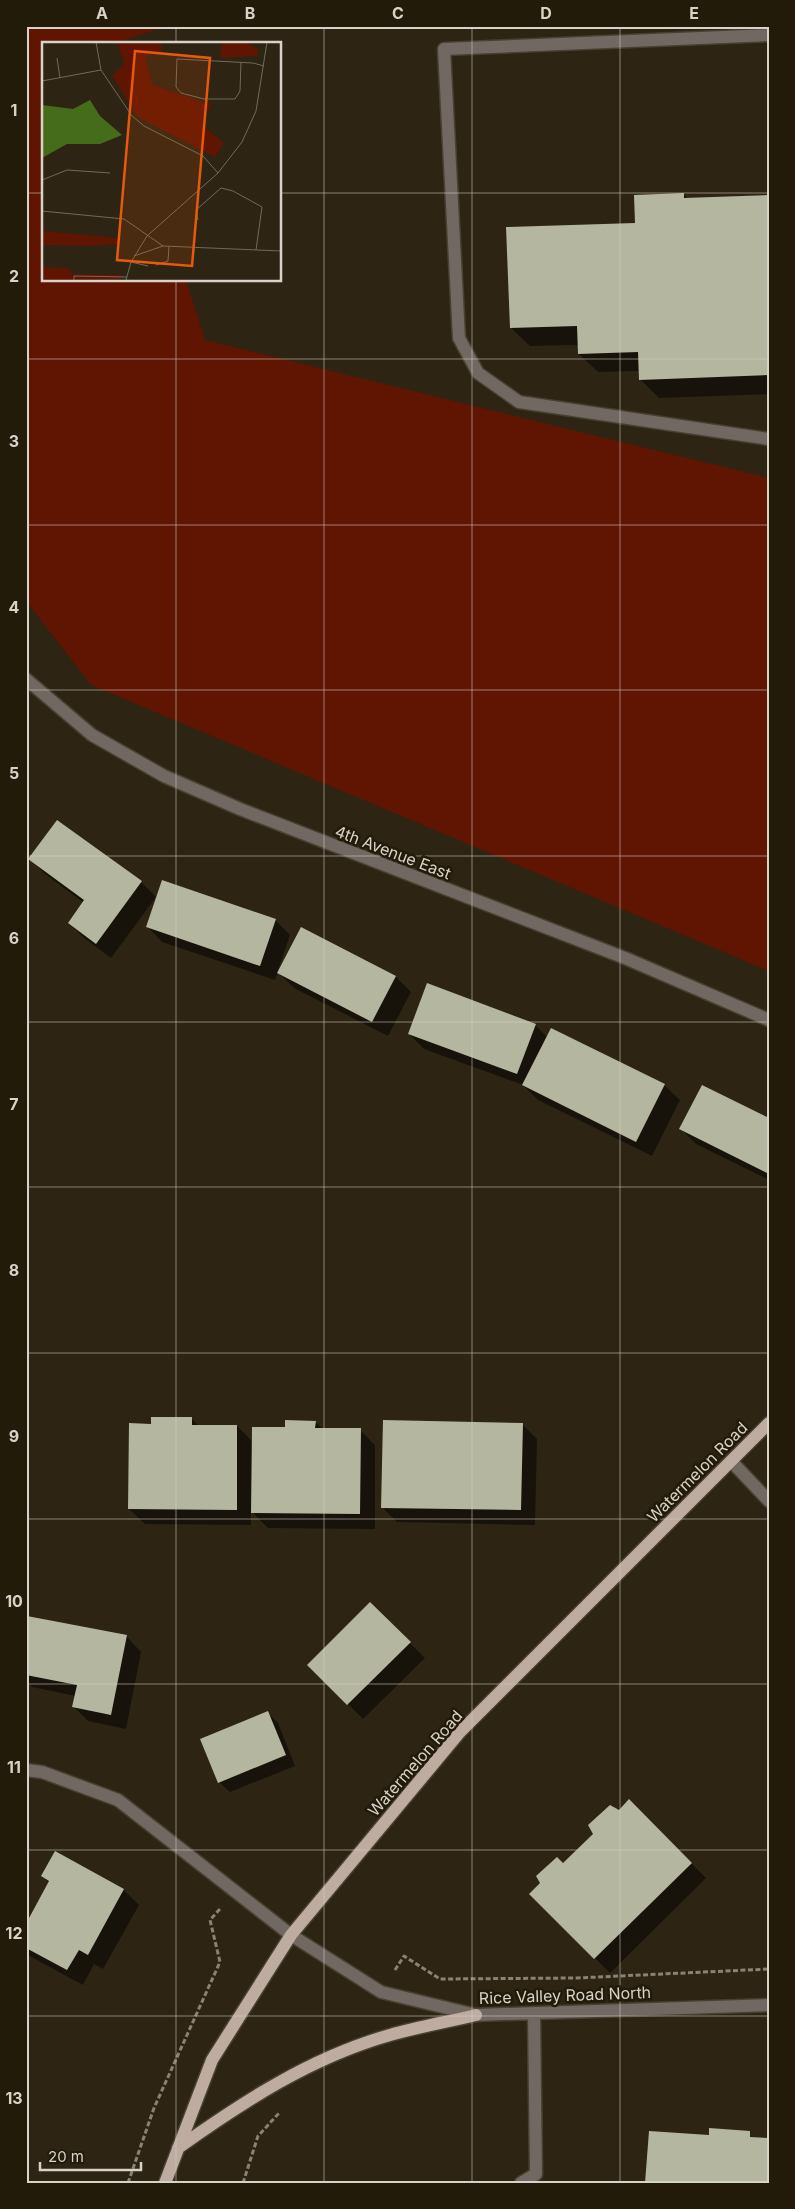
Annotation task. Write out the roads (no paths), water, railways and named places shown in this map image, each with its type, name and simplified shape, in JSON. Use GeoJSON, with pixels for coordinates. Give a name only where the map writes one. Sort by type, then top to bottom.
{"type":"FeatureCollection","features":[{"type":"Feature","properties":{"kind":"main road","name":"Watermelon Road"},"geometry":{"type":"LineString","coordinates":[[165,2183],[212,2060],[291,1935],[460,1732],[769,1423]]}},
{"type":"Feature","properties":{"kind":"main road"},"geometry":{"type":"LineString","coordinates":[[178,2148],[236,2106],[276,2083],[348,2050],[390,2035],[476,2015]]}},
{"type":"Feature","properties":{"kind":"street"},"geometry":{"type":"LineString","coordinates":[[769,35],[444,49],[459,338],[478,373],[518,402],[769,439]]}},
{"type":"Feature","properties":{"kind":"street","name":"4th Avenue East"},"geometry":{"type":"LineString","coordinates":[[26,679],[92,735],[164,776],[249,813],[625,958],[769,1020]]}},
{"type":"Feature","properties":{"kind":"street"},"geometry":{"type":"LineString","coordinates":[[731,1461],[769,1501]]}},
{"type":"Feature","properties":{"kind":"street","name":"Rice Valley Road North"},"geometry":{"type":"LineString","coordinates":[[26,1770],[42,1772],[118,1800],[291,1935],[381,1992],[476,2015],[769,2006]]}},
{"type":"Feature","properties":{"kind":"street"},"geometry":{"type":"LineString","coordinates":[[521,2183],[536,2174],[534,2013]]}}]}
